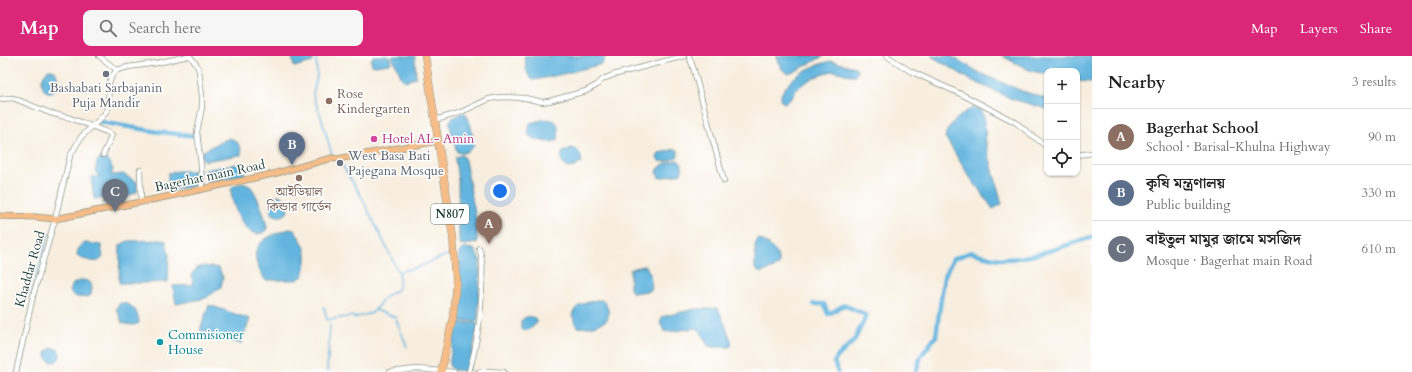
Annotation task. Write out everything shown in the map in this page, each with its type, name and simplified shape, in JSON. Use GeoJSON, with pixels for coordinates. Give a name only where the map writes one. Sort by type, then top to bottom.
{"type":"FeatureCollection","features":[{"type":"Feature","properties":{"kind":"highway","name":"N807"},"geometry":{"type":"LineString","coordinates":[[425,56],[453,237],[456,279],[453,317],[441,371]]}},
{"type":"Feature","properties":{"kind":"main road","name":"Bagerhat main Road"},"geometry":{"type":"LineString","coordinates":[[0,216],[55,219],[273,174],[332,158],[337,159],[438,140]]}},
{"type":"Feature","properties":{"kind":"street"},"geometry":{"type":"LineString","coordinates":[[99,56],[117,70],[189,56],[196,64],[199,70],[202,96],[202,106],[197,132],[202,166],[202,189]]}},
{"type":"Feature","properties":{"kind":"street"},"geometry":{"type":"LineString","coordinates":[[435,120],[459,113],[489,99],[501,97],[524,98],[542,102],[549,101],[586,91],[597,85],[603,79],[613,75],[684,56]]}},
{"type":"Feature","properties":{"kind":"street"},"geometry":{"type":"LineString","coordinates":[[689,56],[694,67],[724,181]]}},
{"type":"Feature","properties":{"kind":"street"},"geometry":{"type":"LineString","coordinates":[[887,56],[910,71],[963,95],[1015,122],[1044,145]]}},
{"type":"Feature","properties":{"kind":"street","name":"Khaddar Road"},"geometry":{"type":"LineString","coordinates":[[16,372],[32,296],[55,219],[70,156],[81,137],[102,117],[108,109],[109,83],[117,70]]}},
{"type":"Feature","properties":{"kind":"street"},"geometry":{"type":"LineString","coordinates":[[0,99],[13,98],[50,113],[93,125],[112,135],[103,155]]}},
{"type":"Feature","properties":{"kind":"street"},"geometry":{"type":"LineString","coordinates":[[1080,155],[1092,153]]}},
{"type":"Feature","properties":{"kind":"street"},"geometry":{"type":"LineString","coordinates":[[140,170],[141,202]]}},
{"type":"Feature","properties":{"kind":"street"},"geometry":{"type":"LineString","coordinates":[[469,372],[477,335],[481,306],[482,258],[479,248]]}},
{"type":"Feature","properties":{"kind":"street"},"geometry":{"type":"LineString","coordinates":[[390,372],[417,369],[454,372]]}},
{"type":"Feature","properties":{"kind":"street"},"geometry":{"type":"LineString","coordinates":[[478,372],[487,370],[504,372]]}},
{"type":"Feature","properties":{"kind":"water"},"geometry":{"type":"Polygon","coordinates":[[[292,56],[312,56],[313,62],[294,67],[292,56]]]}},
{"type":"Feature","properties":{"kind":"water"},"geometry":{"type":"Polygon","coordinates":[[[373,56],[389,56],[391,61],[390,64],[372,65],[371,61],[373,56]]]}},
{"type":"Feature","properties":{"kind":"water"},"geometry":{"type":"Polygon","coordinates":[[[392,56],[415,56],[416,77],[407,81],[402,79],[392,56]]]}},
{"type":"Feature","properties":{"kind":"water"},"geometry":{"type":"Polygon","coordinates":[[[524,56],[607,56],[602,64],[534,80],[527,73],[524,56]]]}},
{"type":"Feature","properties":{"kind":"water"},"geometry":{"type":"Polygon","coordinates":[[[777,56],[824,56],[794,72],[787,74],[781,68],[777,56]]]}},
{"type":"Feature","properties":{"kind":"water"},"geometry":{"type":"Polygon","coordinates":[[[931,56],[951,56],[980,73],[1022,91],[1044,98],[1044,108],[1012,99],[971,80],[931,56]]]}},
{"type":"Feature","properties":{"kind":"water"},"geometry":{"type":"Polygon","coordinates":[[[1002,56],[1092,56],[1092,82],[1080,81],[1080,68],[1044,68],[1044,73],[1031,71],[1002,56]]]}},
{"type":"Feature","properties":{"kind":"water"},"geometry":{"type":"Polygon","coordinates":[[[831,61],[855,67],[857,69],[856,75],[848,75],[830,71],[799,87],[787,102],[784,103],[780,100],[783,91],[799,74],[812,67],[831,61]]]}},
{"type":"Feature","properties":{"kind":"water"},"geometry":{"type":"Polygon","coordinates":[[[48,70],[55,71],[58,80],[56,88],[51,93],[45,91],[42,85],[44,75],[48,70]]]}},
{"type":"Feature","properties":{"kind":"water"},"geometry":{"type":"Polygon","coordinates":[[[973,108],[980,110],[984,117],[986,144],[1002,204],[993,209],[967,173],[945,137],[952,124],[964,113],[973,108]]]}},
{"type":"Feature","properties":{"kind":"water"},"geometry":{"type":"Polygon","coordinates":[[[465,113],[469,120],[474,146],[464,153],[457,152],[449,123],[452,118],[465,113]]]}},
{"type":"Feature","properties":{"kind":"water"},"geometry":{"type":"Polygon","coordinates":[[[546,119],[554,121],[558,125],[558,140],[551,142],[529,136],[528,130],[530,123],[546,119]]]}},
{"type":"Feature","properties":{"kind":"water"},"geometry":{"type":"Polygon","coordinates":[[[229,138],[235,140],[239,144],[241,155],[204,161],[201,157],[201,153],[229,138]]]}},
{"type":"Feature","properties":{"kind":"water"},"geometry":{"type":"Polygon","coordinates":[[[570,148],[576,149],[580,154],[582,162],[574,167],[567,168],[562,161],[561,155],[570,148]]]}},
{"type":"Feature","properties":{"kind":"water"},"geometry":{"type":"Polygon","coordinates":[[[675,149],[678,150],[678,156],[674,159],[663,162],[659,161],[657,157],[659,153],[675,149]]]}},
{"type":"Feature","properties":{"kind":"water"},"geometry":{"type":"Polygon","coordinates":[[[462,155],[465,160],[477,223],[477,243],[465,245],[460,244],[459,240],[458,180],[455,160],[455,157],[462,155]]]}},
{"type":"Feature","properties":{"kind":"water"},"geometry":{"type":"Polygon","coordinates":[[[102,157],[108,160],[113,170],[111,175],[123,174],[137,182],[137,192],[115,202],[103,203],[105,198],[94,199],[91,177],[100,176],[96,173],[96,166],[98,160],[102,157]]]}},
{"type":"Feature","properties":{"kind":"water"},"geometry":{"type":"Polygon","coordinates":[[[677,160],[681,162],[682,166],[680,174],[659,178],[657,173],[658,169],[664,164],[677,160]]]}},
{"type":"Feature","properties":{"kind":"water"},"geometry":{"type":"Polygon","coordinates":[[[242,163],[245,175],[207,182],[205,170],[242,163]]]}},
{"type":"Feature","properties":{"kind":"water"},"geometry":{"type":"Polygon","coordinates":[[[178,171],[199,171],[200,185],[171,190],[168,188],[168,173],[178,171]]]}},
{"type":"Feature","properties":{"kind":"water"},"geometry":{"type":"Polygon","coordinates":[[[244,183],[252,189],[258,200],[267,225],[267,229],[260,234],[253,233],[246,228],[240,220],[233,201],[231,193],[232,188],[236,185],[244,183]]]}},
{"type":"Feature","properties":{"kind":"water"},"geometry":{"type":"Polygon","coordinates":[[[278,195],[283,197],[286,201],[288,212],[282,216],[277,216],[271,213],[271,202],[278,195]]]}},
{"type":"Feature","properties":{"kind":"water"},"geometry":{"type":"Polygon","coordinates":[[[289,229],[294,230],[302,241],[306,252],[306,262],[303,276],[296,280],[265,280],[256,260],[258,247],[269,237],[289,229]]]}},
{"type":"Feature","properties":{"kind":"water"},"geometry":{"type":"Polygon","coordinates":[[[758,239],[773,249],[778,256],[779,261],[779,265],[760,273],[755,269],[755,245],[758,239]]]}},
{"type":"Feature","properties":{"kind":"water"},"geometry":{"type":"Polygon","coordinates":[[[128,241],[166,241],[169,255],[168,282],[119,283],[120,245],[128,241]]]}},
{"type":"Feature","properties":{"kind":"water"},"geometry":{"type":"Polygon","coordinates":[[[85,243],[101,245],[103,257],[98,261],[89,261],[80,258],[77,255],[79,248],[85,243]]]}},
{"type":"Feature","properties":{"kind":"water"},"geometry":{"type":"Polygon","coordinates":[[[466,248],[474,249],[480,260],[477,321],[459,321],[457,318],[460,284],[459,253],[461,250],[466,248]]]}},
{"type":"Feature","properties":{"kind":"water"},"geometry":{"type":"Polygon","coordinates":[[[204,266],[219,268],[223,278],[221,287],[206,298],[176,304],[173,286],[193,285],[192,274],[197,268],[204,266]]]}},
{"type":"Feature","properties":{"kind":"water"},"geometry":{"type":"Polygon","coordinates":[[[646,266],[650,274],[652,289],[633,293],[630,288],[630,270],[646,266]]]}},
{"type":"Feature","properties":{"kind":"water"},"geometry":{"type":"Polygon","coordinates":[[[81,280],[90,282],[92,289],[90,296],[78,297],[73,295],[69,290],[74,283],[81,280]]]}},
{"type":"Feature","properties":{"kind":"water"},"geometry":{"type":"Polygon","coordinates":[[[602,300],[606,304],[608,312],[607,320],[593,326],[577,327],[573,315],[576,308],[585,303],[602,300]]]}},
{"type":"Feature","properties":{"kind":"water"},"geometry":{"type":"Polygon","coordinates":[[[120,303],[128,304],[134,308],[138,315],[139,323],[131,325],[122,323],[116,309],[120,303]]]}},
{"type":"Feature","properties":{"kind":"water"},"geometry":{"type":"Polygon","coordinates":[[[209,305],[250,319],[241,344],[200,330],[209,305]]]}},
{"type":"Feature","properties":{"kind":"water"},"geometry":{"type":"Polygon","coordinates":[[[716,308],[719,310],[731,340],[732,345],[730,347],[708,346],[700,330],[696,328],[667,332],[664,331],[660,323],[662,317],[665,316],[695,309],[716,308]]]}},
{"type":"Feature","properties":{"kind":"water"},"geometry":{"type":"Polygon","coordinates":[[[529,316],[535,318],[537,323],[530,329],[523,331],[521,329],[521,321],[529,316]]]}},
{"type":"Feature","properties":{"kind":"water"},"geometry":{"type":"Polygon","coordinates":[[[456,324],[478,324],[469,370],[466,371],[453,370],[449,365],[456,324]]]}},
{"type":"Feature","properties":{"kind":"water"},"geometry":{"type":"Polygon","coordinates":[[[50,348],[56,348],[60,352],[60,358],[56,362],[50,362],[46,358],[46,352],[50,348]]]}},
{"type":"Feature","properties":{"kind":"waterway"},"geometry":{"type":"LineString","coordinates":[[316,56],[317,76],[313,94],[332,155]]}},
{"type":"Feature","properties":{"kind":"waterway"},"geometry":{"type":"LineString","coordinates":[[100,122],[159,132],[197,136]]}},
{"type":"Feature","properties":{"kind":"waterway"},"geometry":{"type":"LineString","coordinates":[[339,160],[360,194],[398,271]]}},
{"type":"Feature","properties":{"kind":"waterway"},"geometry":{"type":"LineString","coordinates":[[31,295],[49,233]]}},
{"type":"Feature","properties":{"kind":"waterway"},"geometry":{"type":"LineString","coordinates":[[916,372],[921,356],[936,336],[944,277],[953,259],[971,252],[1000,259],[1026,257],[1092,237]]}},
{"type":"Feature","properties":{"kind":"waterway"},"geometry":{"type":"LineString","coordinates":[[407,347],[395,317],[375,310],[385,297],[399,288],[399,272],[418,267],[452,253]]}},
{"type":"Feature","properties":{"kind":"waterway"},"geometry":{"type":"LineString","coordinates":[[813,304],[824,304],[828,314],[846,305],[866,316],[854,341],[838,356],[834,362],[838,372]]}},
{"type":"Feature","properties":{"kind":"waterway"},"geometry":{"type":"LineString","coordinates":[[324,307],[327,320],[353,316]]}},
{"type":"Feature","properties":{"kind":"waterway"},"geometry":{"type":"LineString","coordinates":[[353,318],[372,313],[375,310]]}},
{"type":"Feature","properties":{"kind":"waterway"},"geometry":{"type":"LineString","coordinates":[[327,372],[330,325]]}},
{"type":"Feature","properties":{"kind":"waterway"},"geometry":{"type":"LineString","coordinates":[[19,372],[23,352]]}},
{"type":"Feature","properties":{"kind":"place","name":"Bashabati Sarbajanin Puja Mandir"},"geometry":{"type":"Point","coordinates":[106,74]}},
{"type":"Feature","properties":{"kind":"place","name":"Rose Kindergarten"},"geometry":{"type":"Point","coordinates":[329,101]}},
{"type":"Feature","properties":{"kind":"place","name":"Hotel AL- Amin"},"geometry":{"type":"Point","coordinates":[374,139]}},
{"type":"Feature","properties":{"kind":"place","name":"West Basa Bati Pajegana Mosque"},"geometry":{"type":"Point","coordinates":[340,163]}},
{"type":"Feature","properties":{"kind":"place","name":"কৃষি মন্ত্রণালয়"},"geometry":{"type":"Point","coordinates":[292,165]}},
{"type":"Feature","properties":{"kind":"place","name":"আইডিয়াল কিন্ডার গার্ডেন"},"geometry":{"type":"Point","coordinates":[299,178]}},
{"type":"Feature","properties":{"kind":"place","name":"বাইতুল মামুর জামে মসজিদ"},"geometry":{"type":"Point","coordinates":[115,212]}},
{"type":"Feature","properties":{"kind":"place","name":"Bagerhat School"},"geometry":{"type":"Point","coordinates":[489,244]}},
{"type":"Feature","properties":{"kind":"place","name":"Commisioner House"},"geometry":{"type":"Point","coordinates":[160,342]}}]}
